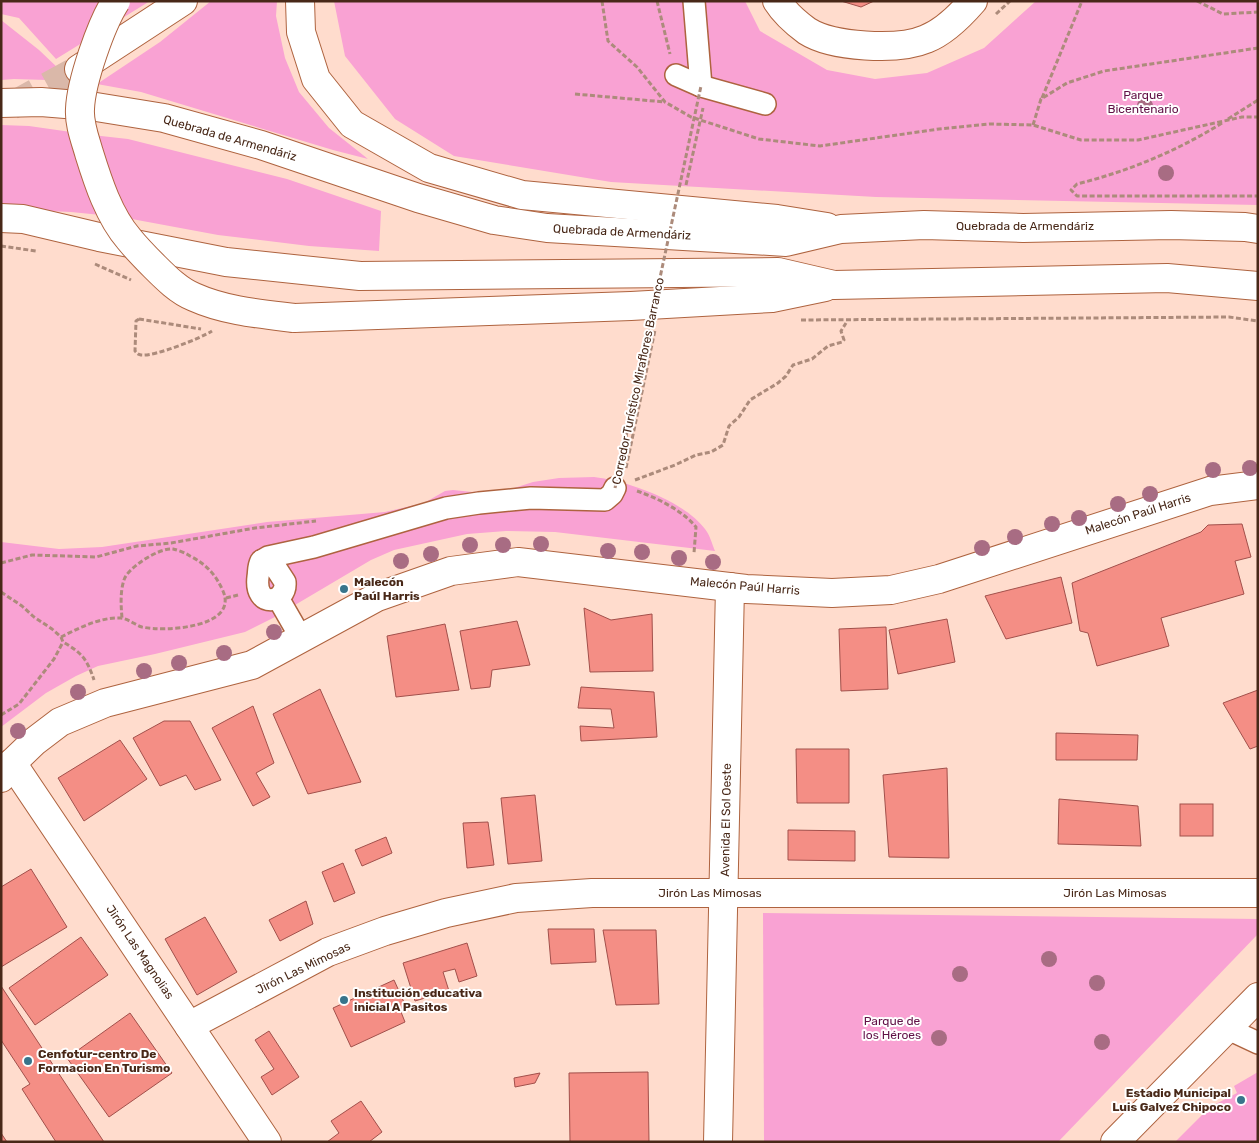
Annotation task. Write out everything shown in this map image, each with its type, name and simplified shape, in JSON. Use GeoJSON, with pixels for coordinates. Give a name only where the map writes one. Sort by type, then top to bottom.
{"type":"FeatureCollection","features":[{"type":"Feature","properties":{"kind":"main road"},"geometry":{"type":"LineString","coordinates":[[116,1],[97,42],[82,92],[80,109],[84,138],[92,164],[110,208],[128,238],[168,280],[193,297],[249,312],[294,318],[631,306],[772,298],[834,285],[1167,278],[1258,286]]}},
{"type":"Feature","properties":{"kind":"main road"},"geometry":{"type":"LineString","coordinates":[[79,69],[183,1]]}},
{"type":"Feature","properties":{"kind":"main road"},"geometry":{"type":"LineString","coordinates":[[300,1],[301,32],[316,80],[352,124],[429,168],[522,195],[777,219],[841,229]]}},
{"type":"Feature","properties":{"kind":"main road"},"geometry":{"type":"LineString","coordinates":[[777,1],[783,10],[808,31],[838,42],[867,46],[900,45],[926,39],[950,24],[973,1]]}},
{"type":"Feature","properties":{"kind":"main road","name":"Quebrada de Armendáriz"},"geometry":{"type":"LineString","coordinates":[[1,103],[61,103],[164,118],[261,145],[418,198],[494,220],[546,228],[786,242],[841,229],[924,225],[1023,228],[1171,225],[1258,229]]}},
{"type":"Feature","properties":{"kind":"main road"},"geometry":{"type":"LineString","coordinates":[[1,218],[23,219],[99,237],[226,262],[360,276],[778,272],[834,285]]}},
{"type":"Feature","properties":{"kind":"main road","name":"Malecón Paúl Harris"},"geometry":{"type":"LineString","coordinates":[[7,771],[35,741],[60,722],[105,703],[252,664],[377,597],[451,571],[518,562],[730,587],[832,593],[891,590],[939,579],[1210,492],[1258,485]]}},
{"type":"Feature","properties":{"kind":"main road","name":"Avenida El Sol Oeste"},"geometry":{"type":"LineString","coordinates":[[718,1142],[730,587]]}},
{"type":"Feature","properties":{"kind":"main road","name":"Jirón Las Magnolias"},"geometry":{"type":"LineString","coordinates":[[7,771],[189,1026],[267,1142]]}},
{"type":"Feature","properties":{"kind":"main road","name":"Jirón Las Mimosas"},"geometry":{"type":"LineString","coordinates":[[189,1026],[328,952],[385,931],[446,914],[525,898],[592,893],[1258,893]]}},
{"type":"Feature","properties":{"kind":"main road"},"geometry":{"type":"LineString","coordinates":[[1115,1142],[1258,997]]}},
{"type":"Feature","properties":{"kind":"street"},"geometry":{"type":"LineString","coordinates":[[694,1],[701,86]]}},
{"type":"Feature","properties":{"kind":"street"},"geometry":{"type":"LineString","coordinates":[[676,75],[701,86],[765,104]]}},
{"type":"Feature","properties":{"kind":"street","name":"Corredor Turístico Miraflores Barranco"},"geometry":{"type":"LineString","coordinates":[[301,638],[278,598],[273,600],[264,598],[258,591],[258,566],[268,557],[314,547],[446,508],[531,498],[605,500],[623,488]]}},
{"type":"Feature","properties":{"kind":"street"},"geometry":{"type":"LineString","coordinates":[[1226,1028],[1258,1043]]}},
{"type":"Feature","properties":{"kind":"path"},"geometry":{"type":"LineString","coordinates":[[602,1],[608,41],[637,67],[666,102],[691,117],[759,139],[820,146],[939,129],[990,124],[1034,125],[1081,140],[1138,140],[1242,117],[1258,117]]}},
{"type":"Feature","properties":{"kind":"path"},"geometry":{"type":"LineString","coordinates":[[657,1],[676,75]]}},
{"type":"Feature","properties":{"kind":"path"},"geometry":{"type":"LineString","coordinates":[[1034,125],[1041,99],[1082,1]]}},
{"type":"Feature","properties":{"kind":"path"},"geometry":{"type":"LineString","coordinates":[[1197,1],[1224,14],[1258,12]]}},
{"type":"Feature","properties":{"kind":"path"},"geometry":{"type":"LineString","coordinates":[[1041,99],[1066,83],[1104,71],[1258,48]]}},
{"type":"Feature","properties":{"kind":"path","name":"Corredor Turístico Miraflores Barranco"},"geometry":{"type":"LineString","coordinates":[[623,488],[701,86]]}},
{"type":"Feature","properties":{"kind":"path"},"geometry":{"type":"LineString","coordinates":[[575,94],[666,102]]}},
{"type":"Feature","properties":{"kind":"path"},"geometry":{"type":"LineString","coordinates":[[1258,100],[1202,136],[1135,167],[1077,184],[1071,190],[1077,196],[1258,196]]}},
{"type":"Feature","properties":{"kind":"path"},"geometry":{"type":"LineString","coordinates":[[1,246],[39,251]]}},
{"type":"Feature","properties":{"kind":"path"},"geometry":{"type":"LineString","coordinates":[[91,262],[134,282]]}},
{"type":"Feature","properties":{"kind":"path"},"geometry":{"type":"LineString","coordinates":[[214,325],[212,332],[164,351],[143,356],[135,351],[136,321],[140,319],[219,331]]}},
{"type":"Feature","properties":{"kind":"path"},"geometry":{"type":"LineString","coordinates":[[623,488],[648,494],[692,522],[696,527],[694,553]]}},
{"type":"Feature","properties":{"kind":"path"},"geometry":{"type":"LineString","coordinates":[[171,543],[172,548]]}},
{"type":"Feature","properties":{"kind":"path"},"geometry":{"type":"LineString","coordinates":[[61,637],[93,622],[122,618],[142,627],[196,626],[214,619],[224,609],[226,598],[220,582],[209,568],[190,556],[172,548],[158,552],[135,566],[124,579],[121,599],[122,618]]}},
{"type":"Feature","properties":{"kind":"path"},"geometry":{"type":"LineString","coordinates":[[1,592],[61,637],[62,642],[54,659],[19,704],[1,715]]}},
{"type":"Feature","properties":{"kind":"path"},"geometry":{"type":"LineString","coordinates":[[62,642],[76,650],[88,662],[105,703]]}},
{"type":"Feature","properties":{"kind":"green space"},"geometry":{"type":"Polygon","coordinates":[[[1,1],[150,1],[56,59],[19,18],[1,14],[1,1]]]}},
{"type":"Feature","properties":{"kind":"green space"},"geometry":{"type":"Polygon","coordinates":[[[211,1],[277,1],[276,16],[285,58],[299,92],[329,128],[368,159],[141,92],[97,84],[160,42],[211,1]]]}},
{"type":"Feature","properties":{"kind":"green space","name":"Parque Bicentenario"},"geometry":{"type":"Polygon","coordinates":[[[334,1],[745,1],[760,31],[827,70],[875,79],[927,73],[984,48],[1036,1],[1258,2],[1258,205],[876,197],[611,182],[454,156],[395,119],[345,56],[334,1]]]}},
{"type":"Feature","properties":{"kind":"green space"},"geometry":{"type":"Polygon","coordinates":[[[1,20],[39,50],[59,69],[80,81],[1,80],[1,20]]]}},
{"type":"Feature","properties":{"kind":"green space"},"geometry":{"type":"Polygon","coordinates":[[[1,125],[29,126],[128,139],[287,179],[381,211],[379,251],[309,246],[218,235],[121,217],[71,212],[1,209],[1,125]]]}},
{"type":"Feature","properties":{"kind":"green space"},"geometry":{"type":"Polygon","coordinates":[[[594,477],[639,488],[670,501],[696,519],[705,529],[715,551],[555,532],[506,531],[467,534],[394,550],[371,560],[273,618],[245,632],[98,666],[46,693],[1,727],[1,542],[59,549],[102,547],[267,522],[385,512],[424,503],[445,491],[472,492],[511,489],[533,482],[559,478],[594,477]]]}},
{"type":"Feature","properties":{"kind":"green space","name":"Parque de los Héroes"},"geometry":{"type":"Polygon","coordinates":[[[763,913],[1258,919],[1258,934],[1058,1142],[764,1142],[763,913]]]}},
{"type":"Feature","properties":{"kind":"green space","name":"Estadio Municipal Luis Galvez Chipoco"},"geometry":{"type":"Polygon","coordinates":[[[1258,1072],[1258,1142],[1175,1142],[1210,1107],[1237,1093],[1234,1086],[1258,1072]]]}},
{"type":"Feature","properties":{"kind":"building"},"geometry":{"type":"Polygon","coordinates":[[[841,1],[874,1],[861,7],[841,1]]]}},
{"type":"Feature","properties":{"kind":"building"},"geometry":{"type":"Polygon","coordinates":[[[1242,524],[1251,557],[1235,561],[1244,594],[1161,618],[1169,646],[1097,666],[1088,633],[1080,631],[1072,583],[1201,532],[1208,525],[1242,524]]]}},
{"type":"Feature","properties":{"kind":"building"},"geometry":{"type":"Polygon","coordinates":[[[1061,577],[1072,623],[1006,639],[985,596],[1061,577]]]}},
{"type":"Feature","properties":{"kind":"building"},"geometry":{"type":"Polygon","coordinates":[[[584,608],[611,620],[652,614],[653,671],[590,672],[584,608]]]}},
{"type":"Feature","properties":{"kind":"building"},"geometry":{"type":"Polygon","coordinates":[[[947,619],[955,662],[898,674],[889,630],[947,619]]]}},
{"type":"Feature","properties":{"kind":"building"},"geometry":{"type":"Polygon","coordinates":[[[517,621],[530,665],[492,670],[490,687],[471,689],[460,631],[517,621]]]}},
{"type":"Feature","properties":{"kind":"building"},"geometry":{"type":"Polygon","coordinates":[[[445,624],[459,690],[396,697],[387,636],[445,624]]]}},
{"type":"Feature","properties":{"kind":"building"},"geometry":{"type":"Polygon","coordinates":[[[886,627],[888,689],[841,691],[839,629],[886,627]]]}},
{"type":"Feature","properties":{"kind":"building"},"geometry":{"type":"Polygon","coordinates":[[[581,687],[654,692],[657,737],[581,741],[580,726],[614,728],[611,709],[578,708],[581,687]]]}},
{"type":"Feature","properties":{"kind":"building"},"geometry":{"type":"Polygon","coordinates":[[[320,689],[361,782],[308,794],[273,714],[320,689]]]}},
{"type":"Feature","properties":{"kind":"building"},"geometry":{"type":"Polygon","coordinates":[[[1258,690],[1258,746],[1250,749],[1223,703],[1258,690]]]}},
{"type":"Feature","properties":{"kind":"building"},"geometry":{"type":"Polygon","coordinates":[[[253,706],[274,763],[256,773],[270,797],[253,806],[212,728],[253,706]]]}},
{"type":"Feature","properties":{"kind":"building"},"geometry":{"type":"Polygon","coordinates":[[[164,721],[190,721],[221,780],[195,790],[186,775],[160,786],[133,738],[164,721]]]}},
{"type":"Feature","properties":{"kind":"building"},"geometry":{"type":"Polygon","coordinates":[[[1056,733],[1138,735],[1137,760],[1056,760],[1056,733]]]}},
{"type":"Feature","properties":{"kind":"building"},"geometry":{"type":"Polygon","coordinates":[[[120,740],[147,779],[84,821],[58,778],[120,740]]]}},
{"type":"Feature","properties":{"kind":"building"},"geometry":{"type":"Polygon","coordinates":[[[796,749],[849,749],[849,803],[797,803],[796,749]]]}},
{"type":"Feature","properties":{"kind":"building"},"geometry":{"type":"Polygon","coordinates":[[[947,768],[949,858],[889,857],[883,775],[947,768]]]}},
{"type":"Feature","properties":{"kind":"building"},"geometry":{"type":"Polygon","coordinates":[[[535,795],[542,861],[508,864],[501,798],[535,795]]]}},
{"type":"Feature","properties":{"kind":"building"},"geometry":{"type":"Polygon","coordinates":[[[1059,799],[1138,806],[1141,846],[1058,844],[1059,799]]]}},
{"type":"Feature","properties":{"kind":"building"},"geometry":{"type":"Polygon","coordinates":[[[1180,804],[1213,804],[1213,836],[1180,836],[1180,804]]]}},
{"type":"Feature","properties":{"kind":"building"},"geometry":{"type":"Polygon","coordinates":[[[488,822],[494,865],[467,868],[463,823],[488,822]]]}},
{"type":"Feature","properties":{"kind":"building"},"geometry":{"type":"Polygon","coordinates":[[[788,830],[855,831],[855,861],[788,860],[788,830]]]}},
{"type":"Feature","properties":{"kind":"building"},"geometry":{"type":"Polygon","coordinates":[[[386,837],[392,853],[362,866],[355,850],[386,837]]]}},
{"type":"Feature","properties":{"kind":"building"},"geometry":{"type":"Polygon","coordinates":[[[343,863],[355,893],[334,902],[322,872],[343,863]]]}},
{"type":"Feature","properties":{"kind":"building"},"geometry":{"type":"Polygon","coordinates":[[[31,869],[67,927],[1,967],[1,887],[31,869]]]}},
{"type":"Feature","properties":{"kind":"building"},"geometry":{"type":"Polygon","coordinates":[[[306,901],[313,924],[280,941],[269,920],[306,901]]]}},
{"type":"Feature","properties":{"kind":"building"},"geometry":{"type":"Polygon","coordinates":[[[205,917],[237,972],[197,995],[165,939],[205,917]]]}},
{"type":"Feature","properties":{"kind":"building"},"geometry":{"type":"Polygon","coordinates":[[[548,929],[594,929],[596,962],[551,964],[548,929]]]}},
{"type":"Feature","properties":{"kind":"building"},"geometry":{"type":"Polygon","coordinates":[[[603,930],[656,930],[659,1004],[616,1005],[603,930]]]}},
{"type":"Feature","properties":{"kind":"building"},"geometry":{"type":"Polygon","coordinates":[[[81,937],[108,975],[35,1025],[9,988],[81,937]]]}},
{"type":"Feature","properties":{"kind":"building"},"geometry":{"type":"Polygon","coordinates":[[[467,943],[477,976],[459,982],[455,969],[443,972],[449,991],[415,1001],[403,963],[467,943]]]}},
{"type":"Feature","properties":{"kind":"building"},"geometry":{"type":"Polygon","coordinates":[[[394,980],[407,1009],[401,1012],[405,1022],[351,1047],[333,1008],[394,980]]]}},
{"type":"Feature","properties":{"kind":"building","name":"Cenfotur-centro De Formacion En Turismo"},"geometry":{"type":"Polygon","coordinates":[[[1,986],[104,1142],[56,1142],[22,1089],[30,1084],[1,1040],[1,986]]]}},
{"type":"Feature","properties":{"kind":"building"},"geometry":{"type":"Polygon","coordinates":[[[130,1013],[172,1073],[109,1117],[67,1058],[130,1013]]]}},
{"type":"Feature","properties":{"kind":"building"},"geometry":{"type":"Polygon","coordinates":[[[269,1031],[299,1077],[272,1095],[261,1077],[274,1069],[255,1040],[269,1031]]]}},
{"type":"Feature","properties":{"kind":"building"},"geometry":{"type":"Polygon","coordinates":[[[648,1072],[649,1142],[570,1142],[569,1073],[648,1072]]]}},
{"type":"Feature","properties":{"kind":"building"},"geometry":{"type":"Polygon","coordinates":[[[540,1073],[535,1083],[515,1087],[514,1078],[540,1073]]]}},
{"type":"Feature","properties":{"kind":"building"},"geometry":{"type":"Polygon","coordinates":[[[361,1101],[382,1132],[369,1142],[327,1142],[339,1133],[331,1121],[361,1101]]]}},
{"type":"Feature","properties":{"kind":"building"},"geometry":{"type":"Polygon","coordinates":[[[1,1133],[7,1142],[1,1142],[1,1133]]]}},
{"type":"Feature","properties":{"kind":"tunnel"},"geometry":{"type":"LineString","coordinates":[[11,106],[79,69]]}},
{"type":"Feature","properties":{"kind":"place","name":"Malecón Paúl Harris"},"geometry":{"type":"Point","coordinates":[344,589]}},
{"type":"Feature","properties":{"kind":"place","name":"Institución educativa inicial A Pasitos"},"geometry":{"type":"Point","coordinates":[344,1000]}},
{"type":"Feature","properties":{"kind":"place","name":"Cenfotur-centro De Formacion En Turismo"},"geometry":{"type":"Point","coordinates":[28,1061]}},
{"type":"Feature","properties":{"kind":"place","name":"Estadio Municipal Luis Galvez Chipoco"},"geometry":{"type":"Point","coordinates":[1241,1100]}}]}
